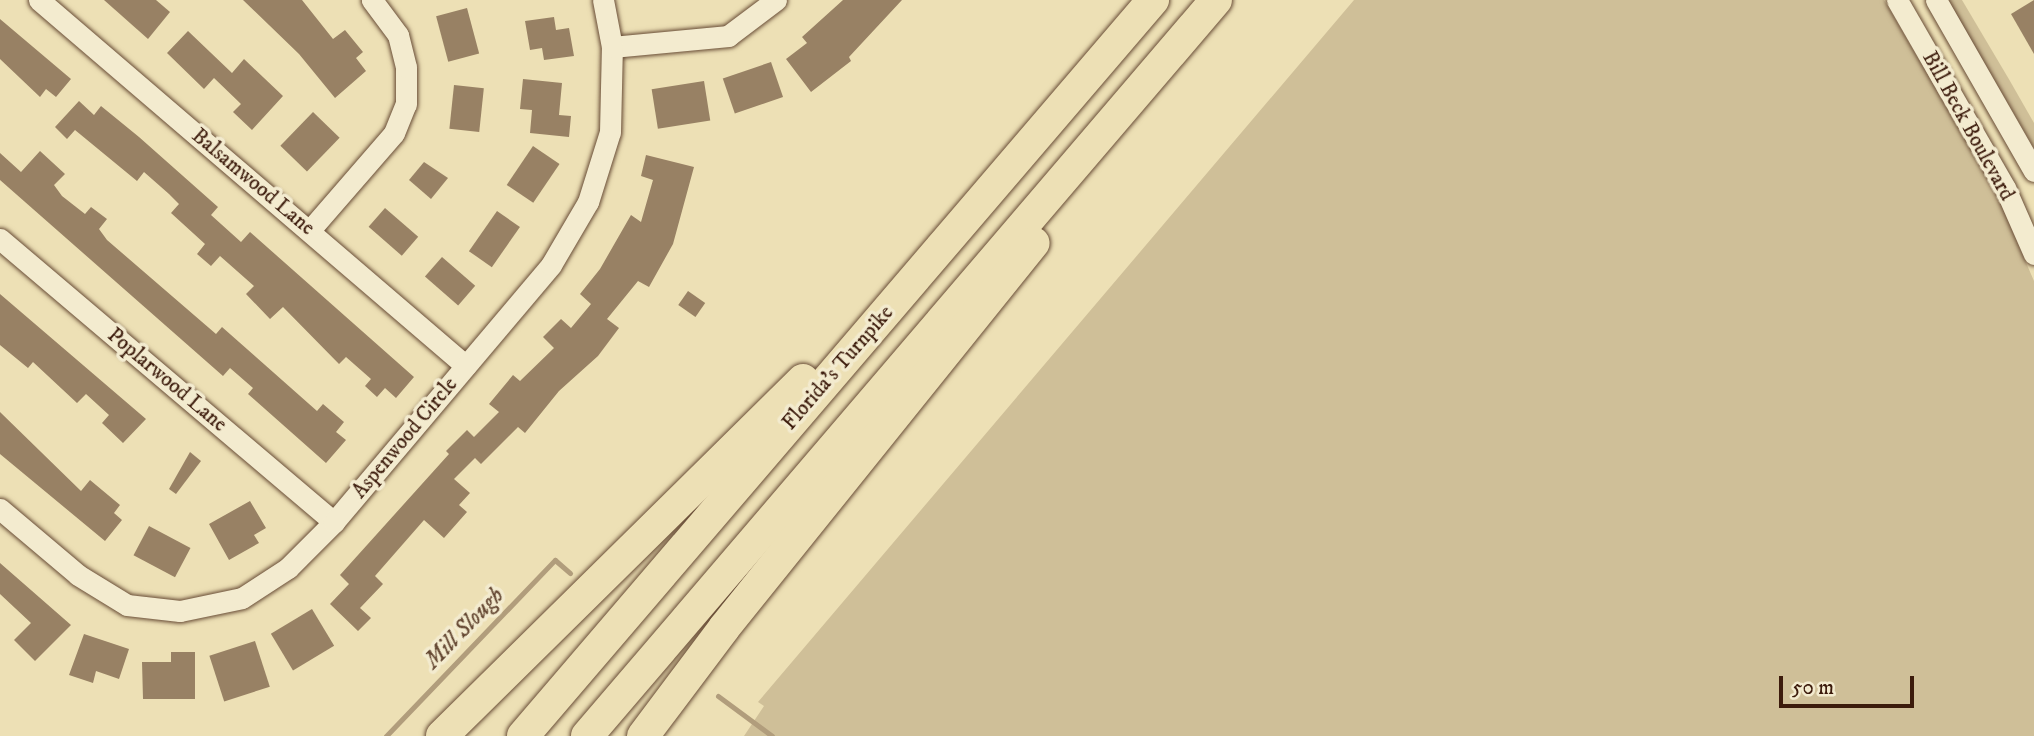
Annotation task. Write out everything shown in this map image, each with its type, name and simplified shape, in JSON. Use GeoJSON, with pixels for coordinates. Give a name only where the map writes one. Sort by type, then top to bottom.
{"type":"FeatureCollection","features":[{"type":"Feature","properties":{"kind":"highway","name":"Florida's Turnpike"},"geometry":{"type":"LineString","coordinates":[[523,736],[1153,0]]}},
{"type":"Feature","properties":{"kind":"highway"},"geometry":{"type":"LineString","coordinates":[[587,736],[1216,0]]}},
{"type":"Feature","properties":{"kind":"highway"},"geometry":{"type":"LineString","coordinates":[[643,736],[1226,0]]}},
{"type":"Feature","properties":{"kind":"highway"},"geometry":{"type":"LineString","coordinates":[[442,736],[834,348],[924,267]]}},
{"type":"Feature","properties":{"kind":"street","name":"Balsamwood Lane"},"geometry":{"type":"LineString","coordinates":[[39,0],[466,366]]}},
{"type":"Feature","properties":{"kind":"street"},"geometry":{"type":"LineString","coordinates":[[310,230],[394,133],[406,104],[406,66],[398,35],[372,0]]}},
{"type":"Feature","properties":{"kind":"street","name":"Aspenwood Circle"},"geometry":{"type":"LineString","coordinates":[[0,509],[78,575],[127,605],[180,611],[242,598],[288,568],[334,522],[551,265],[589,202],[610,132],[612,47],[603,0]]}},
{"type":"Feature","properties":{"kind":"street"},"geometry":{"type":"LineString","coordinates":[[612,47],[728,36],[776,0]]}},
{"type":"Feature","properties":{"kind":"street","name":"Bill Beck Boulevard"},"geometry":{"type":"LineString","coordinates":[[1897,0],[2005,188],[2034,254]]}},
{"type":"Feature","properties":{"kind":"street","name":"Bill Beck Boulevard"},"geometry":{"type":"LineString","coordinates":[[1936,0],[2034,171]]}},
{"type":"Feature","properties":{"kind":"street","name":"Poplarwood Lane"},"geometry":{"type":"LineString","coordinates":[[0,239],[334,522]]}},
{"type":"Feature","properties":{"kind":"shaded area"},"geometry":{"type":"Polygon","coordinates":[[[1354,0],[1884,0],[1996,193],[2034,281],[2034,736],[744,736],[764,706],[758,702],[1354,0]]]}},
{"type":"Feature","properties":{"kind":"shaded area"},"geometry":{"type":"Polygon","coordinates":[[[1948,0],[1962,0],[2010,81],[2034,123],[2034,148],[1948,0]]]}},
{"type":"Feature","properties":{"kind":"building"},"geometry":{"type":"Polygon","coordinates":[[[104,0],[156,0],[170,12],[148,39],[104,0]]]}},
{"type":"Feature","properties":{"kind":"building"},"geometry":{"type":"Polygon","coordinates":[[[243,0],[302,0],[333,39],[345,30],[363,52],[356,58],[366,71],[335,98],[299,54],[243,0]]]}},
{"type":"Feature","properties":{"kind":"building"},"geometry":{"type":"Polygon","coordinates":[[[843,0],[902,0],[849,57],[851,61],[811,92],[786,59],[807,43],[802,37],[843,0]]]}},
{"type":"Feature","properties":{"kind":"building"},"geometry":{"type":"Polygon","coordinates":[[[2034,0],[2034,54],[2011,14],[2034,0]]]}},
{"type":"Feature","properties":{"kind":"building"},"geometry":{"type":"Polygon","coordinates":[[[467,8],[479,53],[448,62],[436,16],[467,8]]]}},
{"type":"Feature","properties":{"kind":"building"},"geometry":{"type":"Polygon","coordinates":[[[554,17],[556,30],[569,28],[574,56],[544,60],[542,48],[530,50],[525,21],[554,17]]]}},
{"type":"Feature","properties":{"kind":"building"},"geometry":{"type":"Polygon","coordinates":[[[0,19],[71,79],[56,97],[46,89],[40,97],[0,59],[0,19]]]}},
{"type":"Feature","properties":{"kind":"building"},"geometry":{"type":"Polygon","coordinates":[[[188,31],[232,73],[244,59],[283,96],[252,130],[233,112],[241,104],[214,78],[204,89],[167,53],[188,31]]]}},
{"type":"Feature","properties":{"kind":"building"},"geometry":{"type":"Polygon","coordinates":[[[771,62],[783,97],[735,114],[723,79],[771,62]]]}},
{"type":"Feature","properties":{"kind":"building"},"geometry":{"type":"Polygon","coordinates":[[[523,79],[562,83],[559,115],[571,116],[569,137],[530,133],[532,110],[520,109],[523,79]]]}},
{"type":"Feature","properties":{"kind":"building"},"geometry":{"type":"Polygon","coordinates":[[[704,81],[710,121],[658,129],[652,89],[704,81]]]}},
{"type":"Feature","properties":{"kind":"building"},"geometry":{"type":"Polygon","coordinates":[[[454,85],[484,88],[479,132],[449,129],[454,85]]]}},
{"type":"Feature","properties":{"kind":"building"},"geometry":{"type":"Polygon","coordinates":[[[79,101],[94,115],[101,106],[139,137],[218,207],[211,215],[241,242],[250,232],[414,377],[396,398],[385,388],[377,397],[365,386],[371,379],[346,357],[339,364],[283,307],[270,319],[246,294],[254,286],[220,256],[211,266],[197,254],[205,244],[171,213],[179,204],[144,172],[137,181],[75,130],[67,139],[55,127],[79,101]]]}},
{"type":"Feature","properties":{"kind":"building"},"geometry":{"type":"Polygon","coordinates":[[[313,112],[340,138],[307,172],[280,146],[313,112]]]}},
{"type":"Feature","properties":{"kind":"building"},"geometry":{"type":"Polygon","coordinates":[[[533,146],[560,164],[533,203],[507,185],[533,146]]]}},
{"type":"Feature","properties":{"kind":"building"},"geometry":{"type":"Polygon","coordinates":[[[40,151],[65,174],[54,185],[62,196],[85,214],[91,207],[107,219],[99,229],[107,240],[216,334],[222,327],[317,411],[323,404],[344,422],[336,432],[346,440],[326,463],[248,394],[253,388],[230,368],[223,376],[0,180],[0,153],[21,172],[40,151]]]}},
{"type":"Feature","properties":{"kind":"building"},"geometry":{"type":"Polygon","coordinates":[[[646,155],[694,167],[673,244],[649,287],[638,281],[607,319],[619,328],[598,356],[559,391],[525,433],[518,427],[481,464],[475,458],[454,479],[470,493],[459,505],[467,512],[444,538],[424,520],[375,576],[383,584],[360,608],[371,618],[358,631],[330,604],[349,584],[340,575],[449,454],[446,451],[467,430],[474,437],[499,412],[489,404],[513,375],[520,381],[554,348],[543,337],[561,319],[571,328],[591,304],[580,294],[600,269],[631,215],[641,222],[653,180],[641,176],[646,155]]]}},
{"type":"Feature","properties":{"kind":"building"},"geometry":{"type":"Polygon","coordinates":[[[424,162],[448,178],[431,199],[409,180],[424,162]]]}},
{"type":"Feature","properties":{"kind":"building"},"geometry":{"type":"Polygon","coordinates":[[[385,208],[418,237],[402,256],[369,227],[385,208]]]}},
{"type":"Feature","properties":{"kind":"building"},"geometry":{"type":"Polygon","coordinates":[[[497,211],[520,227],[492,267],[469,251],[497,211]]]}},
{"type":"Feature","properties":{"kind":"building"},"geometry":{"type":"Polygon","coordinates":[[[442,257],[475,286],[458,305],[425,277],[442,257]]]}},
{"type":"Feature","properties":{"kind":"building"},"geometry":{"type":"Polygon","coordinates":[[[688,291],[705,303],[695,317],[678,305],[688,291]]]}},
{"type":"Feature","properties":{"kind":"building"},"geometry":{"type":"Polygon","coordinates":[[[0,294],[146,419],[123,443],[102,423],[109,415],[86,394],[77,403],[33,362],[28,368],[0,345],[0,294]]]}},
{"type":"Feature","properties":{"kind":"building"},"geometry":{"type":"Polygon","coordinates":[[[0,412],[81,491],[90,480],[120,505],[114,513],[122,520],[105,541],[0,454],[0,412]]]}},
{"type":"Feature","properties":{"kind":"building"},"geometry":{"type":"Polygon","coordinates":[[[190,452],[201,461],[176,494],[169,489],[190,452]]]}},
{"type":"Feature","properties":{"kind":"building"},"geometry":{"type":"Polygon","coordinates":[[[250,501],[266,528],[254,535],[259,543],[229,560],[209,524],[250,501]]]}},
{"type":"Feature","properties":{"kind":"building"},"geometry":{"type":"Polygon","coordinates":[[[149,526],[190,548],[175,577],[134,555],[149,526]]]}},
{"type":"Feature","properties":{"kind":"building"},"geometry":{"type":"Polygon","coordinates":[[[0,563],[71,625],[35,661],[14,640],[31,623],[0,594],[0,563]]]}},
{"type":"Feature","properties":{"kind":"building"},"geometry":{"type":"Polygon","coordinates":[[[312,609],[334,646],[293,671],[271,634],[312,609]]]}},
{"type":"Feature","properties":{"kind":"building"},"geometry":{"type":"Polygon","coordinates":[[[84,634],[129,649],[119,679],[96,671],[93,683],[69,675],[84,634]]]}},
{"type":"Feature","properties":{"kind":"building"},"geometry":{"type":"Polygon","coordinates":[[[255,641],[270,687],[224,701],[209,656],[255,641]]]}},
{"type":"Feature","properties":{"kind":"building"},"geometry":{"type":"Polygon","coordinates":[[[171,652],[195,652],[195,699],[143,699],[142,662],[171,662],[171,652]]]}},
{"type":"Feature","properties":{"kind":"waterway","name":"Mill Slough"},"geometry":{"type":"LineString","coordinates":[[386,736],[555,560],[570,573]]}},
{"type":"Feature","properties":{"kind":"waterway","name":"Mill Slough"},"geometry":{"type":"LineString","coordinates":[[718,696],[772,736]]}}]}
